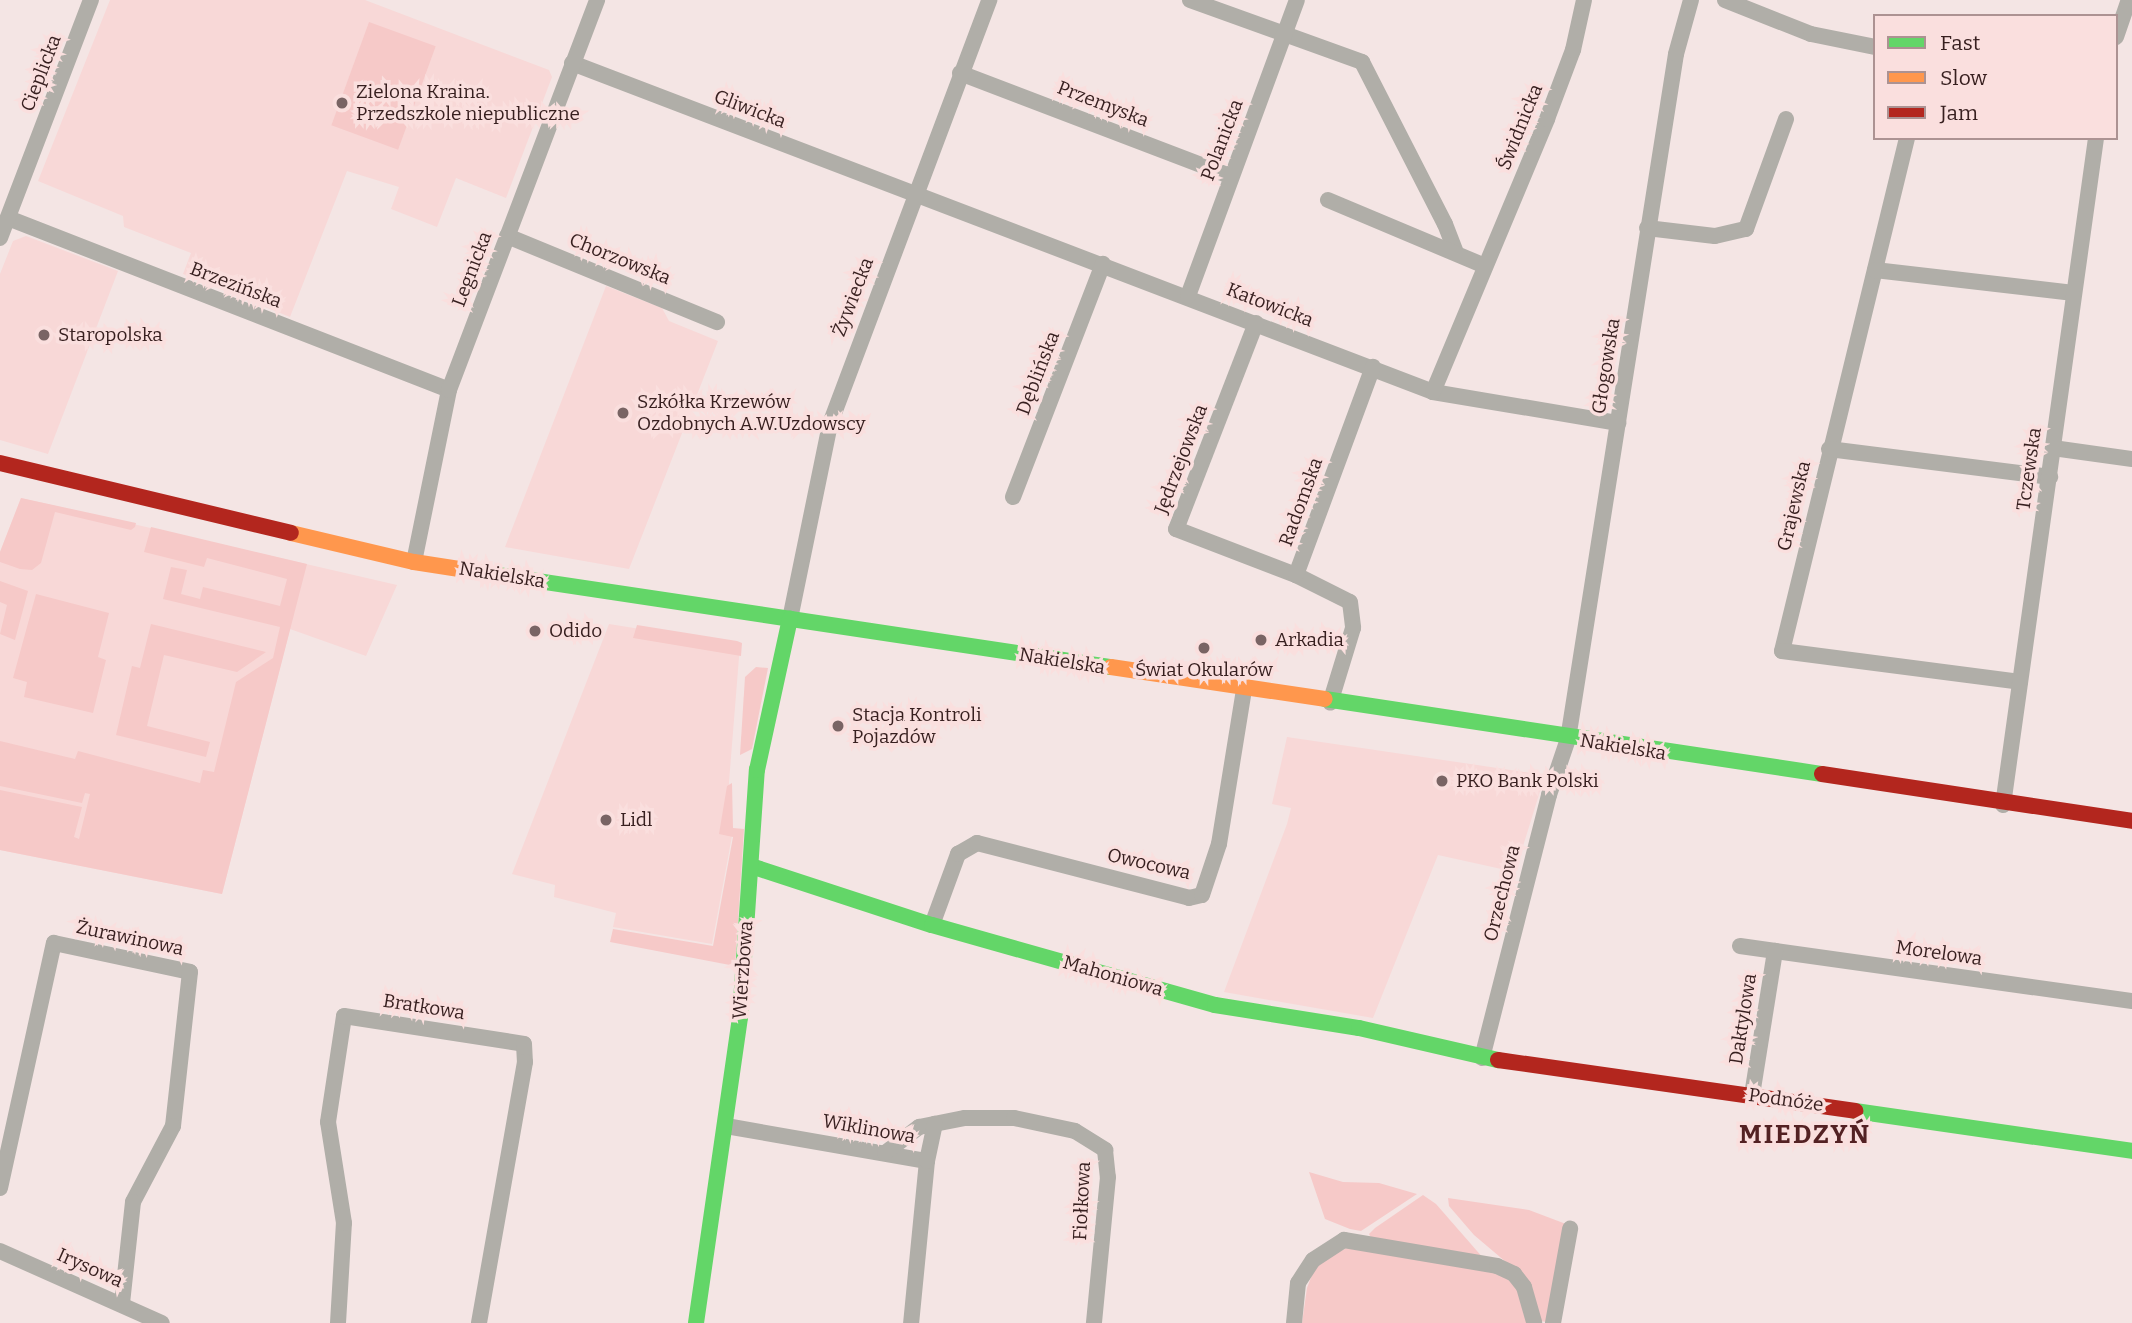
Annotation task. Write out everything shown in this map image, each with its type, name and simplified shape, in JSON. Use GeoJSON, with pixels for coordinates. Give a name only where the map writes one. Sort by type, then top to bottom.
{"type":"FeatureCollection","features":[{"type":"Feature","properties":{"kind":"main road","name":"Nakielska"},"geometry":{"type":"LineString","coordinates":[[0,463],[414,562],[2003,805],[2132,821]]}},
{"type":"Feature","properties":{"kind":"main road","name":"Wierzbowa"},"geometry":{"type":"LineString","coordinates":[[696,1323],[726,1126],[751,866],[757,770],[790,619]]}},
{"type":"Feature","properties":{"kind":"main road","name":"Mahoniowa"},"geometry":{"type":"LineString","coordinates":[[751,866],[932,925],[1215,1005],[1359,1028],[1482,1058]]}},
{"type":"Feature","properties":{"kind":"main road","name":"Podnóże"},"geometry":{"type":"LineString","coordinates":[[1482,1058],[2132,1151]]}},
{"type":"Feature","properties":{"kind":"street","name":"Cieplicka"},"geometry":{"type":"LineString","coordinates":[[0,238],[91,0]]}},
{"type":"Feature","properties":{"kind":"street","name":"Legnicka"},"geometry":{"type":"LineString","coordinates":[[414,562],[449,390],[597,0]]}},
{"type":"Feature","properties":{"kind":"street","name":"Żywiecka"},"geometry":{"type":"LineString","coordinates":[[790,619],[830,424],[914,194],[989,0]]}},
{"type":"Feature","properties":{"kind":"street"},"geometry":{"type":"LineString","coordinates":[[1189,0],[1283,37],[1362,62],[1445,224],[1456,253]]}},
{"type":"Feature","properties":{"kind":"street","name":"Polanicka"},"geometry":{"type":"LineString","coordinates":[[1188,296],[1297,0]]}},
{"type":"Feature","properties":{"kind":"street","name":"Świdnicka"},"geometry":{"type":"LineString","coordinates":[[1433,392],[1483,265],[1547,119],[1581,23],[1584,0]]}},
{"type":"Feature","properties":{"kind":"street","name":"Głogowska"},"geometry":{"type":"LineString","coordinates":[[1568,739],[1647,228],[1676,54],[1691,0]]}},
{"type":"Feature","properties":{"kind":"street"},"geometry":{"type":"LineString","coordinates":[[1725,0],[1811,34],[1873,47]]}},
{"type":"Feature","properties":{"kind":"street"},"geometry":{"type":"LineString","coordinates":[[2118,31],[2129,0]]}},
{"type":"Feature","properties":{"kind":"street","name":"Gliwicka"},"geometry":{"type":"LineString","coordinates":[[572,63],[914,194]]}},
{"type":"Feature","properties":{"kind":"street","name":"Przemyska"},"geometry":{"type":"LineString","coordinates":[[960,73],[1230,176]]}},
{"type":"Feature","properties":{"kind":"street"},"geometry":{"type":"LineString","coordinates":[[1647,228],[1715,236],[1746,229],[1786,119]]}},
{"type":"Feature","properties":{"kind":"street","name":"Grajewska"},"geometry":{"type":"LineString","coordinates":[[1907,140],[1829,449],[1782,651],[2020,682]]}},
{"type":"Feature","properties":{"kind":"street","name":"Tczewska"},"geometry":{"type":"LineString","coordinates":[[2003,805],[2096,140]]}},
{"type":"Feature","properties":{"kind":"street","name":"Katowicka"},"geometry":{"type":"LineString","coordinates":[[914,194],[1188,296],[1433,392],[1618,422]]}},
{"type":"Feature","properties":{"kind":"street"},"geometry":{"type":"LineString","coordinates":[[1328,200],[1483,265]]}},
{"type":"Feature","properties":{"kind":"street","name":"Brzezińska"},"geometry":{"type":"LineString","coordinates":[[8,218],[449,390]]}},
{"type":"Feature","properties":{"kind":"street","name":"Chorzowska"},"geometry":{"type":"LineString","coordinates":[[507,236],[717,322]]}},
{"type":"Feature","properties":{"kind":"street","name":"Dęblińska"},"geometry":{"type":"LineString","coordinates":[[1013,497],[1103,264]]}},
{"type":"Feature","properties":{"kind":"street"},"geometry":{"type":"LineString","coordinates":[[1875,270],[2074,293]]}},
{"type":"Feature","properties":{"kind":"street","name":"Jędrzejowska"},"geometry":{"type":"LineString","coordinates":[[1256,323],[1176,529],[1296,575]]}},
{"type":"Feature","properties":{"kind":"street","name":"Radomska"},"geometry":{"type":"LineString","coordinates":[[1330,703],[1354,612],[1342,597],[1296,575],[1373,367]]}},
{"type":"Feature","properties":{"kind":"street"},"geometry":{"type":"LineString","coordinates":[[2053,448],[2132,459]]}},
{"type":"Feature","properties":{"kind":"street"},"geometry":{"type":"LineString","coordinates":[[1829,449],[2050,477]]}},
{"type":"Feature","properties":{"kind":"street","name":"Owocowa"},"geometry":{"type":"LineString","coordinates":[[932,925],[958,854],[977,843],[1189,898],[1202,895],[1219,844],[1244,690]]}},
{"type":"Feature","properties":{"kind":"street","name":"Orzechowa"},"geometry":{"type":"LineString","coordinates":[[1482,1058],[1549,795],[1568,739]]}},
{"type":"Feature","properties":{"kind":"street","name":"Żurawinowa"},"geometry":{"type":"LineString","coordinates":[[0,1188],[54,943],[190,972],[173,1126],[133,1202],[122,1304]]}},
{"type":"Feature","properties":{"kind":"street","name":"Morelowa"},"geometry":{"type":"LineString","coordinates":[[1740,946],[2132,1001]]}},
{"type":"Feature","properties":{"kind":"street","name":"Daktylowa"},"geometry":{"type":"LineString","coordinates":[[1752,1095],[1775,951]]}},
{"type":"Feature","properties":{"kind":"street","name":"Bratkowa"},"geometry":{"type":"LineString","coordinates":[[338,1323],[344,1223],[328,1122],[344,1016],[524,1044],[525,1062],[479,1323]]}},
{"type":"Feature","properties":{"kind":"street","name":"Fiołkowa"},"geometry":{"type":"LineString","coordinates":[[885,1153],[919,1128],[965,1118],[1014,1118],[1075,1130],[1105,1150],[1108,1177],[1094,1323]]}},
{"type":"Feature","properties":{"kind":"street"},"geometry":{"type":"LineString","coordinates":[[927,1161],[935,1124]]}},
{"type":"Feature","properties":{"kind":"street","name":"Wiklinowa"},"geometry":{"type":"LineString","coordinates":[[726,1126],[927,1161],[911,1323]]}},
{"type":"Feature","properties":{"kind":"street"},"geometry":{"type":"LineString","coordinates":[[1553,1323],[1570,1229]]}},
{"type":"Feature","properties":{"kind":"street"},"geometry":{"type":"LineString","coordinates":[[1294,1323],[1298,1283],[1312,1260],[1344,1240],[1497,1266],[1514,1274],[1524,1287],[1534,1323]]}},
{"type":"Feature","properties":{"kind":"street","name":"Irysowa"},"geometry":{"type":"LineString","coordinates":[[0,1251],[162,1323]]}},
{"type":"Feature","properties":{"kind":"shaded area"},"geometry":{"type":"Polygon","coordinates":[[[110,0],[365,0],[549,70],[552,77],[506,198],[456,178],[437,227],[391,209],[399,187],[347,171],[290,317],[183,274],[191,253],[124,227],[123,216],[38,181],[110,0]]]}},
{"type":"Feature","properties":{"kind":"shaded area"},"geometry":{"type":"Polygon","coordinates":[[[369,22],[436,46],[398,150],[331,125],[369,22]]]}},
{"type":"Feature","properties":{"kind":"shaded area"},"geometry":{"type":"Polygon","coordinates":[[[26,236],[118,271],[48,454],[0,440],[0,274],[13,241],[26,236]]]}},
{"type":"Feature","properties":{"kind":"shaded area","name":"Szkółka Krzewów Ozdobnych A.W.Uzdowscy"},"geometry":{"type":"Polygon","coordinates":[[[606,286],[662,308],[669,321],[718,341],[629,569],[505,547],[606,286]]]}},
{"type":"Feature","properties":{"kind":"shaded area"},"geometry":{"type":"Polygon","coordinates":[[[21,498],[397,585],[366,656],[290,629],[222,894],[0,850],[0,552],[21,498]]]}},
{"type":"Feature","properties":{"kind":"shaded area"},"geometry":{"type":"Polygon","coordinates":[[[21,498],[136,523],[131,530],[55,512],[41,563],[32,570],[20,569],[0,562],[0,552],[21,498]]]}},
{"type":"Feature","properties":{"kind":"shaded area"},"geometry":{"type":"Polygon","coordinates":[[[151,527],[307,564],[222,894],[0,850],[0,790],[82,807],[74,837],[79,839],[90,794],[85,793],[82,803],[0,786],[0,741],[75,759],[78,751],[200,783],[203,770],[214,772],[236,682],[273,658],[280,627],[163,599],[171,567],[187,570],[181,594],[200,599],[203,587],[280,606],[287,579],[207,558],[204,567],[144,552],[151,527]]]}},
{"type":"Feature","properties":{"kind":"shaded area"},"geometry":{"type":"Polygon","coordinates":[[[0,581],[28,591],[15,640],[0,634],[7,605],[0,602],[0,581]]]}},
{"type":"Feature","properties":{"kind":"shaded area"},"geometry":{"type":"Polygon","coordinates":[[[36,594],[109,613],[98,657],[106,660],[93,713],[24,697],[27,682],[13,678],[36,594]]]}},
{"type":"Feature","properties":{"kind":"shaded area"},"geometry":{"type":"Polygon","coordinates":[[[151,624],[266,652],[237,672],[164,655],[147,726],[210,742],[206,757],[116,735],[132,666],[140,668],[151,624]]]}},
{"type":"Feature","properties":{"kind":"shaded area"},"geometry":{"type":"Polygon","coordinates":[[[609,624],[740,645],[729,782],[732,836],[712,944],[613,927],[616,913],[554,897],[555,885],[512,874],[609,624]]]}},
{"type":"Feature","properties":{"kind":"shaded area"},"geometry":{"type":"Polygon","coordinates":[[[637,625],[737,641],[742,643],[741,656],[633,638],[637,625]]]}},
{"type":"Feature","properties":{"kind":"shaded area"},"geometry":{"type":"Polygon","coordinates":[[[756,667],[768,668],[752,749],[740,755],[745,677],[756,667]]]}},
{"type":"Feature","properties":{"kind":"shaded area"},"geometry":{"type":"Polygon","coordinates":[[[1287,737],[1545,775],[1515,872],[1438,855],[1373,1018],[1224,992],[1291,808],[1272,804],[1287,737]]]}},
{"type":"Feature","properties":{"kind":"shaded area"},"geometry":{"type":"Polygon","coordinates":[[[732,783],[733,828],[744,829],[735,966],[610,942],[613,929],[713,946],[733,837],[719,834],[727,786],[732,783]]]}},
{"type":"Feature","properties":{"kind":"shaded area"},"geometry":{"type":"Polygon","coordinates":[[[1309,1172],[1343,1182],[1379,1183],[1417,1194],[1361,1231],[1350,1229],[1325,1219],[1309,1172]]]}},
{"type":"Feature","properties":{"kind":"shaded area"},"geometry":{"type":"Polygon","coordinates":[[[1423,1195],[1436,1204],[1484,1259],[1372,1240],[1369,1234],[1375,1228],[1423,1195]]]}},
{"type":"Feature","properties":{"kind":"shaded area"},"geometry":{"type":"Polygon","coordinates":[[[1448,1198],[1529,1210],[1566,1224],[1551,1323],[1541,1321],[1526,1279],[1474,1235],[1449,1206],[1448,1198]]]}},
{"type":"Feature","properties":{"kind":"shaded area"},"geometry":{"type":"Polygon","coordinates":[[[1347,1248],[1499,1272],[1519,1287],[1529,1323],[1302,1323],[1307,1288],[1317,1262],[1347,1248]]]}},
{"type":"Feature","properties":{"kind":"traffic: fast"},"geometry":{"type":"LineString","coordinates":[[498,575],[1111,667]]}},
{"type":"Feature","properties":{"kind":"traffic: fast"},"geometry":{"type":"LineString","coordinates":[[696,1323],[740,1017],[757,770],[790,619]]}},
{"type":"Feature","properties":{"kind":"traffic: fast"},"geometry":{"type":"LineString","coordinates":[[1325,699],[1822,774]]}},
{"type":"Feature","properties":{"kind":"traffic: fast"},"geometry":{"type":"LineString","coordinates":[[751,866],[932,925],[1215,1005],[1359,1028],[1498,1060]]}},
{"type":"Feature","properties":{"kind":"traffic: fast"},"geometry":{"type":"LineString","coordinates":[[1855,1111],[2132,1151]]}},
{"type":"Feature","properties":{"kind":"traffic: slow"},"geometry":{"type":"LineString","coordinates":[[291,533],[414,562],[498,575]]}},
{"type":"Feature","properties":{"kind":"traffic: slow"},"geometry":{"type":"LineString","coordinates":[[1111,667],[1325,699]]}},
{"type":"Feature","properties":{"kind":"traffic: jam"},"geometry":{"type":"LineString","coordinates":[[0,463],[291,533]]}},
{"type":"Feature","properties":{"kind":"traffic: jam"},"geometry":{"type":"LineString","coordinates":[[1822,774],[2132,821]]}},
{"type":"Feature","properties":{"kind":"traffic: jam"},"geometry":{"type":"LineString","coordinates":[[1498,1060],[1855,1111]]}},
{"type":"Feature","properties":{"kind":"place","name":"Zielona Kraina. Przedszkole niepubliczne"},"geometry":{"type":"Point","coordinates":[342,103]}},
{"type":"Feature","properties":{"kind":"place","name":"Staropolska"},"geometry":{"type":"Point","coordinates":[44,335]}},
{"type":"Feature","properties":{"kind":"place","name":"Szkółka Krzewów Ozdobnych A.W.Uzdowscy"},"geometry":{"type":"Point","coordinates":[623,413]}},
{"type":"Feature","properties":{"kind":"place","name":"Odido"},"geometry":{"type":"Point","coordinates":[535,631]}},
{"type":"Feature","properties":{"kind":"place","name":"Arkadia"},"geometry":{"type":"Point","coordinates":[1261,640]}},
{"type":"Feature","properties":{"kind":"place","name":"Świat Okularów"},"geometry":{"type":"Point","coordinates":[1204,648]}},
{"type":"Feature","properties":{"kind":"place","name":"Stacja Kontroli Pojazdów"},"geometry":{"type":"Point","coordinates":[838,726]}},
{"type":"Feature","properties":{"kind":"place","name":"PKO Bank Polski"},"geometry":{"type":"Point","coordinates":[1442,781]}},
{"type":"Feature","properties":{"kind":"place","name":"Lidl"},"geometry":{"type":"Point","coordinates":[606,820]}},
{"type":"Feature","properties":{"kind":"district","name":"MIEDZYŃ"},"geometry":{"type":"Point","coordinates":[1805,1135]}}]}
